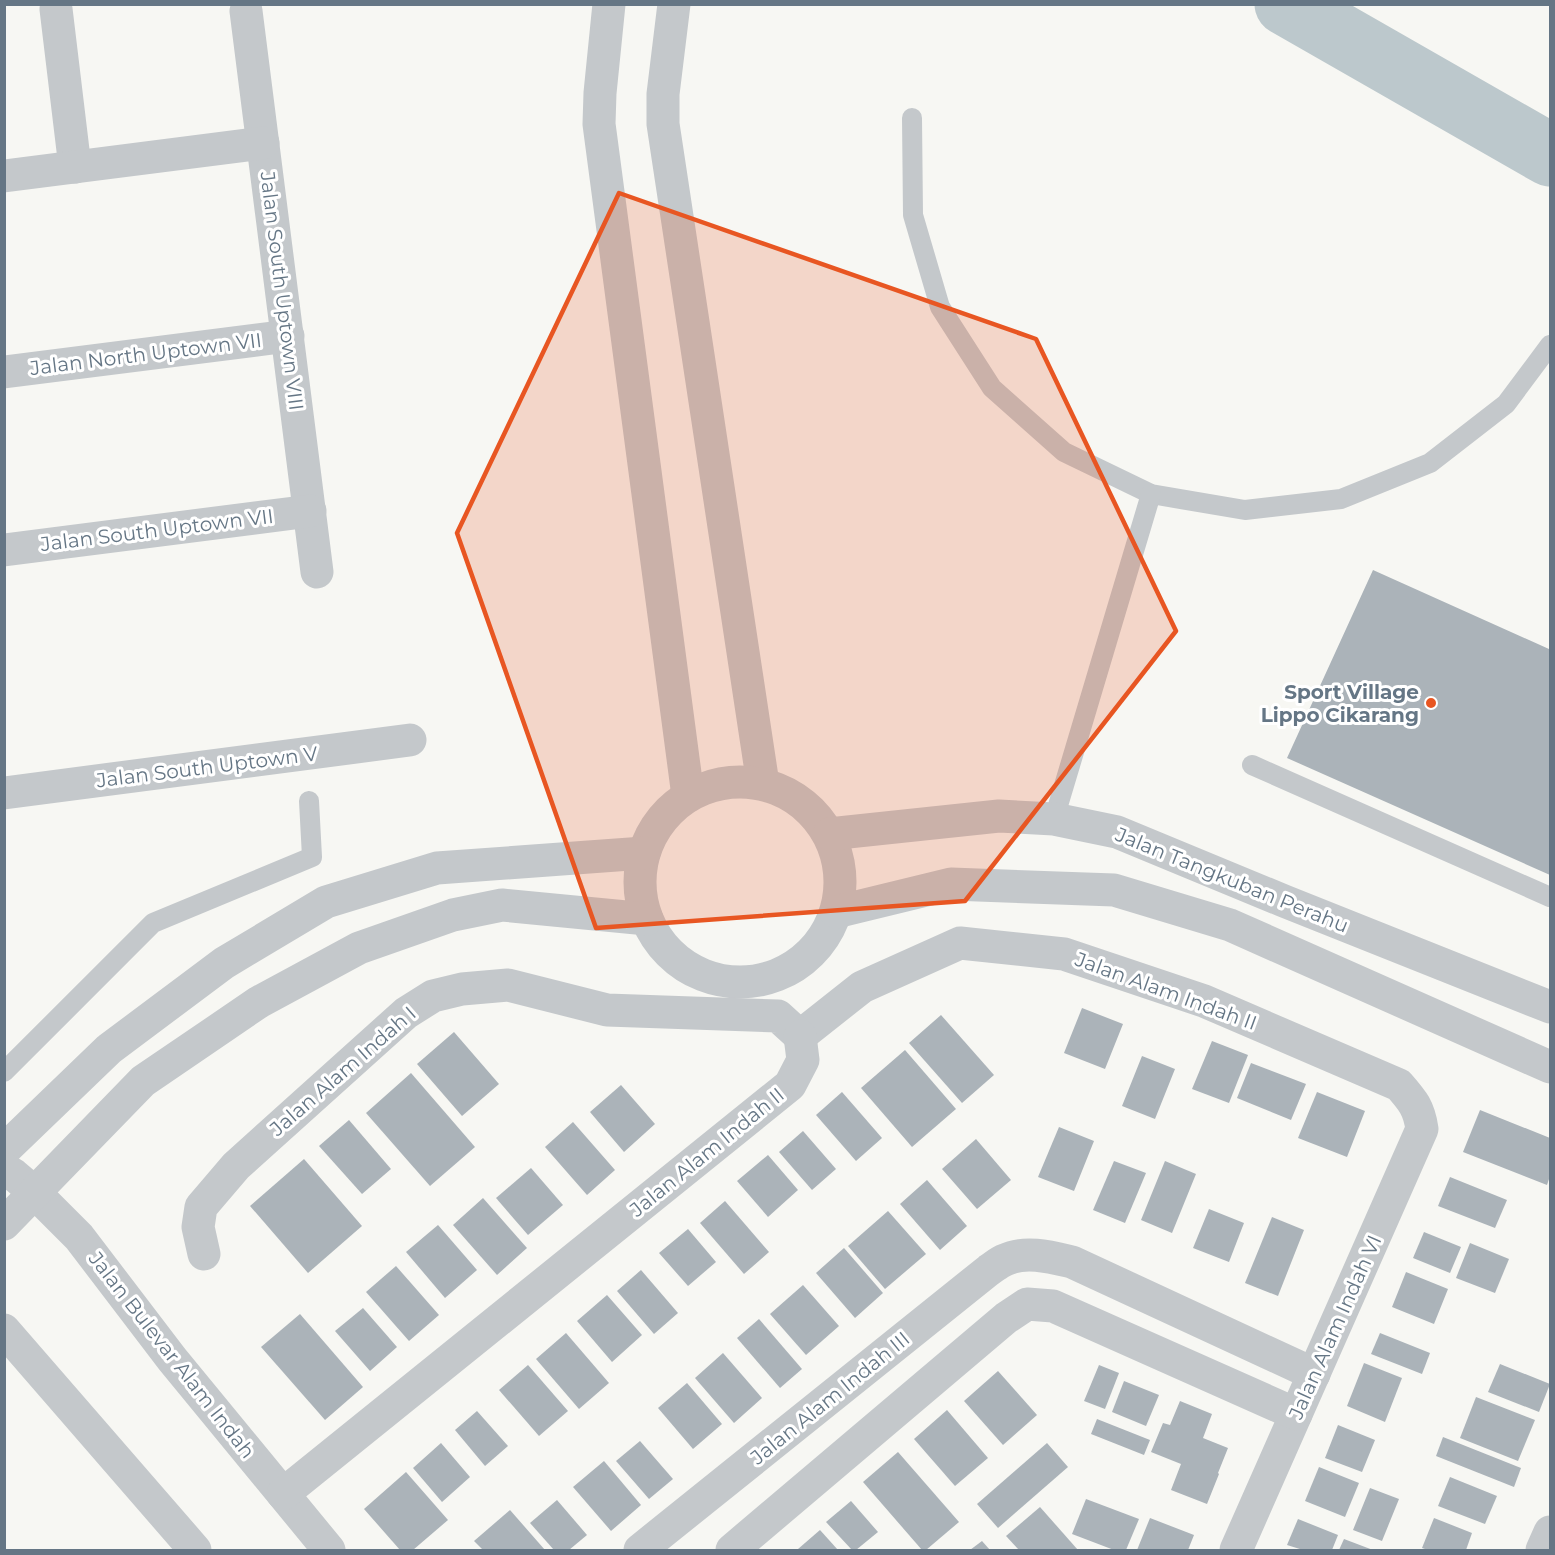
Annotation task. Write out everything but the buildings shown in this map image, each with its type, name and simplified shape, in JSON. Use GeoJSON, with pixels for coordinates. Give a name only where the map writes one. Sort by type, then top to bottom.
{"type":"FeatureCollection","features":[{"type":"Feature","properties":{"kind":"street"},"geometry":{"type":"LineString","coordinates":[[609,4],[599,124],[688,796]]}},
{"type":"Feature","properties":{"kind":"street"},"geometry":{"type":"LineString","coordinates":[[674,4],[663,94],[663,124],[763,784]]}},
{"type":"Feature","properties":{"kind":"street"},"geometry":{"type":"LineString","coordinates":[[56,9],[75,167]]}},
{"type":"Feature","properties":{"kind":"street","name":"Jalan South Uptown VIII"},"geometry":{"type":"LineString","coordinates":[[246,11],[318,572]]}},
{"type":"Feature","properties":{"kind":"street"},"geometry":{"type":"LineString","coordinates":[[4,176],[263,143]]}},
{"type":"Feature","properties":{"kind":"street","name":"Jalan North Uptown VII"},"geometry":{"type":"LineString","coordinates":[[4,372],[288,336]]}},
{"type":"Feature","properties":{"kind":"street","name":"Jalan South Uptown VII"},"geometry":{"type":"LineString","coordinates":[[4,550],[310,511]]}},
{"type":"Feature","properties":{"kind":"street","name":"Jalan South Uptown V"},"geometry":{"type":"LineString","coordinates":[[4,793],[410,740]]}},
{"type":"Feature","properties":{"kind":"street"},"geometry":{"type":"LineString","coordinates":[[724,783],[763,784],[790,794],[805,805],[829,834],[838,859],[841,886],[836,912],[823,940],[801,962],[774,977],[743,982],[713,979],[685,966],[662,945],[646,919],[641,898],[640,875],[644,854],[654,831],[669,812],[688,796],[724,783]]}},
{"type":"Feature","properties":{"kind":"street","name":"Jalan Tangkuban Perahu"},"geometry":{"type":"LineString","coordinates":[[829,834],[999,816],[1054,819],[1117,832],[1551,1007]]}},
{"type":"Feature","properties":{"kind":"street"},"geometry":{"type":"LineString","coordinates":[[4,1150],[109,1049],[224,963],[326,902],[437,868],[644,854]]}},
{"type":"Feature","properties":{"kind":"street"},"geometry":{"type":"LineString","coordinates":[[836,912],[951,884],[1114,890],[1230,925],[1551,1067]]}},
{"type":"Feature","properties":{"kind":"street"},"geometry":{"type":"LineString","coordinates":[[4,1224],[143,1081],[259,1002],[359,948],[453,915],[502,905],[646,919]]}},
{"type":"Feature","properties":{"kind":"street","name":"Jalan Alam Indah II"},"geometry":{"type":"LineString","coordinates":[[283,1494],[790,1085],[802,1060],[800,1036],[862,987],[960,943],[1064,954],[1204,1000],[1399,1085],[1414,1102]]}},
{"type":"Feature","properties":{"kind":"street","name":"Jalan Alam Indah I"},"geometry":{"type":"LineString","coordinates":[[204,1254],[198,1227],[201,1207],[236,1166],[406,1013],[433,996],[462,989],[508,985],[608,1010],[777,1016],[800,1036]]}},
{"type":"Feature","properties":{"kind":"street","name":"Jalan Alam Indah VI"},"geometry":{"type":"LineString","coordinates":[[1236,1551],[1422,1130],[1420,1115],[1414,1102]]}},
{"type":"Feature","properties":{"kind":"street","name":"Jalan Bulevar Alam Indah"},"geometry":{"type":"LineString","coordinates":[[4,1169],[15,1175],[34,1192],[79,1237],[172,1359],[329,1551]]}},
{"type":"Feature","properties":{"kind":"street"},"geometry":{"type":"LineString","coordinates":[[1026,1255],[1027,1304]]}},
{"type":"Feature","properties":{"kind":"street","name":"Jalan Alam Indah III"},"geometry":{"type":"LineString","coordinates":[[640,1551],[988,1270],[1006,1259],[1026,1255],[1072,1262],[1314,1374]]}},
{"type":"Feature","properties":{"kind":"street"},"geometry":{"type":"LineString","coordinates":[[732,1551],[997,1326],[1027,1304],[1053,1306],[1296,1414]]}},
{"type":"Feature","properties":{"kind":"street"},"geometry":{"type":"LineString","coordinates":[[4,1330],[195,1551]]}},
{"type":"Feature","properties":{"kind":"street"},"geometry":{"type":"LineString","coordinates":[[1542,1551],[1551,1532]]}},
{"type":"Feature","properties":{"kind":"lane"},"geometry":{"type":"LineString","coordinates":[[912,118],[913,215],[940,307],[992,388],[1064,452],[1151,494],[1245,510],[1341,499],[1430,464],[1506,404],[1551,345]]}},
{"type":"Feature","properties":{"kind":"lane"},"geometry":{"type":"LineString","coordinates":[[1054,819],[1151,494]]}},
{"type":"Feature","properties":{"kind":"lane"},"geometry":{"type":"LineString","coordinates":[[1252,765],[1551,897]]}},
{"type":"Feature","properties":{"kind":"lane"},"geometry":{"type":"LineString","coordinates":[[4,1072],[153,923],[312,857],[309,801]]}},
{"type":"Feature","properties":{"kind":"highlighted area"},"geometry":{"type":"Polygon","coordinates":[[[619,193],[1036,339],[1176,631],[965,901],[596,928],[457,533],[619,193]]]}},
{"type":"Feature","properties":{"kind":"waterway"},"geometry":{"type":"LineString","coordinates":[[1286,4],[1550,155]]}},
{"type":"Feature","properties":{"kind":"place","name":"Sport Village Lippo Cikarang"},"geometry":{"type":"Point","coordinates":[1431,703]}}]}
